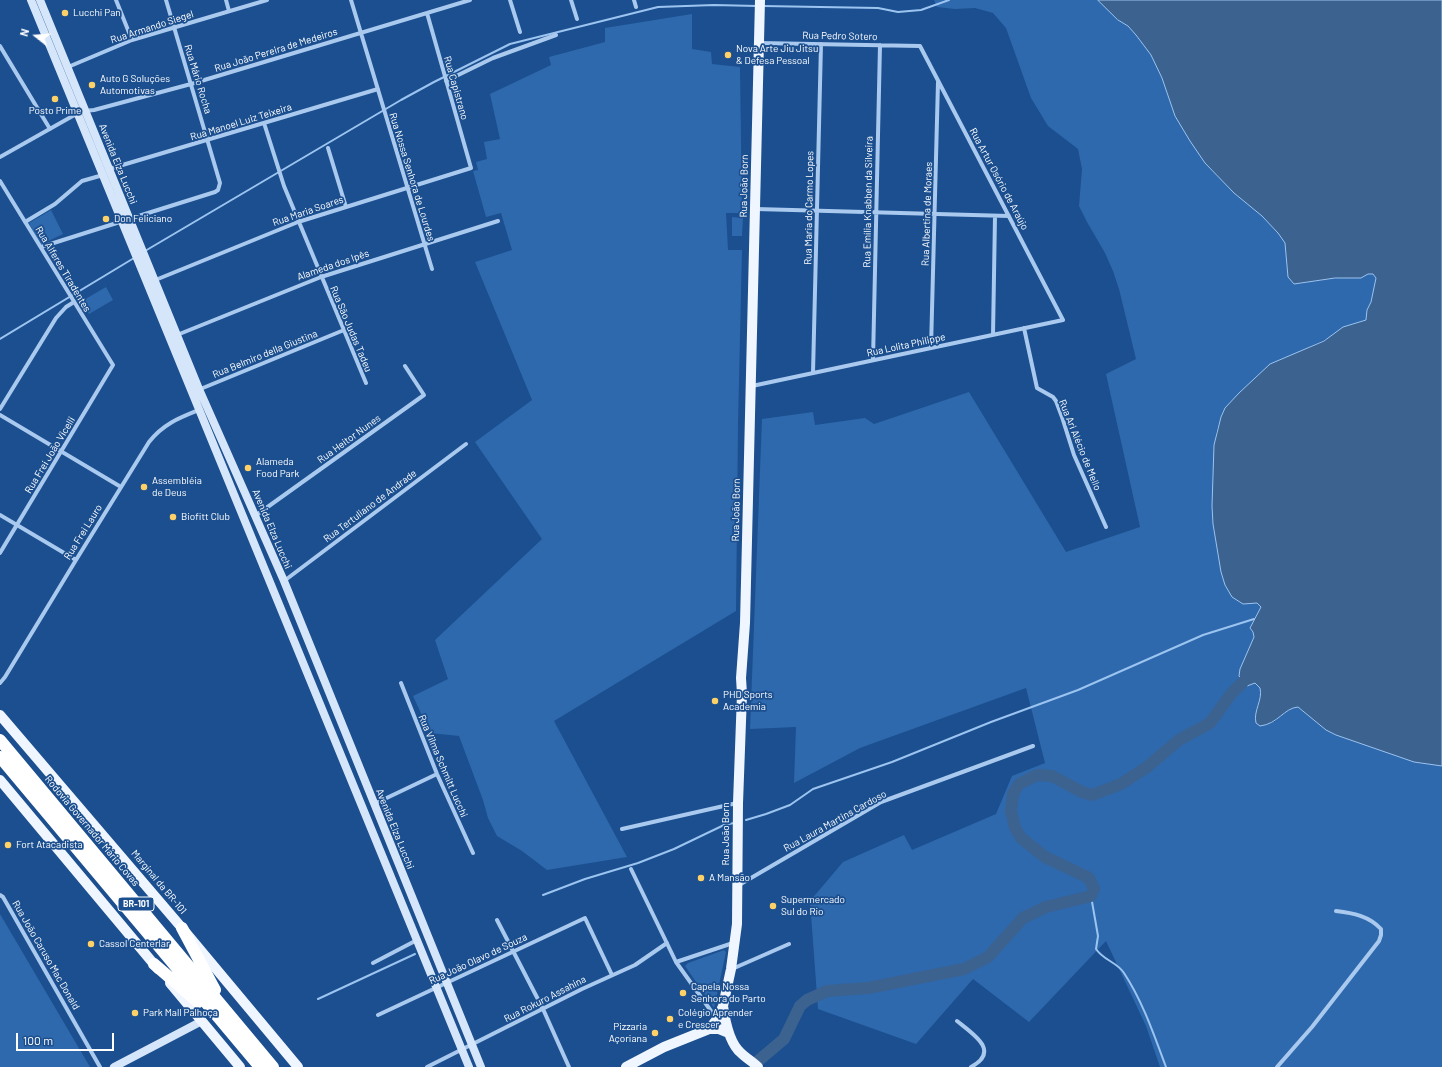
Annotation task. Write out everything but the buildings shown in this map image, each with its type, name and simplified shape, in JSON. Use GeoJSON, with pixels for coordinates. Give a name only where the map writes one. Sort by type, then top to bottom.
{"type":"FeatureCollection","features":[{"type":"Feature","properties":{"kind":"highway","name":"Rodovia Governador Mário Covas"},"geometry":{"type":"LineString","coordinates":[[0,740],[273,1067]]}},
{"type":"Feature","properties":{"kind":"highway","name":"BR-101"},"geometry":{"type":"LineString","coordinates":[[0,757],[260,1067]]}},
{"type":"Feature","properties":{"kind":"highway"},"geometry":{"type":"LineString","coordinates":[[182,928],[227,1013]]}},
{"type":"Feature","properties":{"kind":"highway"},"geometry":{"type":"LineString","coordinates":[[154,964],[228,1028]]}},
{"type":"Feature","properties":{"kind":"main road","name":"Avenida Elza Lucchi"},"geometry":{"type":"LineString","coordinates":[[31,0],[82,112],[110,169],[126,220],[196,390],[207,407],[284,581],[481,1067]]}},
{"type":"Feature","properties":{"kind":"main road","name":"Avenida Elza Lucchi"},"geometry":{"type":"LineString","coordinates":[[40,0],[68,67],[102,175],[126,220]]}},
{"type":"Feature","properties":{"kind":"main road","name":"Rua João Born"},"geometry":{"type":"LineString","coordinates":[[724,1006],[737,924],[738,803],[742,694],[741,678],[745,623],[760,0]]}},
{"type":"Feature","properties":{"kind":"main road","name":"Avenida Elza Lucchi"},"geometry":{"type":"LineString","coordinates":[[151,282],[177,335],[196,390],[199,410],[469,1067]]}},
{"type":"Feature","properties":{"kind":"main road"},"geometry":{"type":"LineString","coordinates":[[306,670],[317,664]]}},
{"type":"Feature","properties":{"kind":"main road","name":"Marginal da BR-101"},"geometry":{"type":"LineString","coordinates":[[0,715],[182,928],[298,1067]]}},
{"type":"Feature","properties":{"kind":"main road"},"geometry":{"type":"LineString","coordinates":[[0,780],[240,1067]]}},
{"type":"Feature","properties":{"kind":"main road"},"geometry":{"type":"LineString","coordinates":[[709,1029],[717,1019],[724,1006]]}},
{"type":"Feature","properties":{"kind":"main road"},"geometry":{"type":"LineString","coordinates":[[724,1006],[725,1020],[729,1033],[740,1052],[758,1067]]}},
{"type":"Feature","properties":{"kind":"main road"},"geometry":{"type":"LineString","coordinates":[[114,1067],[202,1021]]}},
{"type":"Feature","properties":{"kind":"main road"},"geometry":{"type":"LineString","coordinates":[[626,1067],[664,1048],[709,1029],[718,1029],[729,1033]]}},
{"type":"Feature","properties":{"kind":"street"},"geometry":{"type":"LineString","coordinates":[[116,0],[132,40]]}},
{"type":"Feature","properties":{"kind":"street","name":"Rua Mário Rocha"},"geometry":{"type":"LineString","coordinates":[[126,220],[215,192],[219,187],[220,179],[166,0]]}},
{"type":"Feature","properties":{"kind":"street"},"geometry":{"type":"LineString","coordinates":[[226,0],[229,11]]}},
{"type":"Feature","properties":{"kind":"street","name":"Rua Armando Siegel"},"geometry":{"type":"LineString","coordinates":[[68,67],[132,40],[267,0]]}},
{"type":"Feature","properties":{"kind":"street","name":"Rua Nossa Senhora de Lourdes"},"geometry":{"type":"LineString","coordinates":[[351,0],[432,269]]}},
{"type":"Feature","properties":{"kind":"street","name":"Rua João Pereira de Medeiros"},"geometry":{"type":"LineString","coordinates":[[0,158],[82,112],[191,84],[470,0]]}},
{"type":"Feature","properties":{"kind":"street"},"geometry":{"type":"LineString","coordinates":[[510,0],[520,32]]}},
{"type":"Feature","properties":{"kind":"street"},"geometry":{"type":"LineString","coordinates":[[571,0],[577,19]]}},
{"type":"Feature","properties":{"kind":"street"},"geometry":{"type":"LineString","coordinates":[[634,0],[636,7]]}},
{"type":"Feature","properties":{"kind":"street","name":"Rua Capistrano"},"geometry":{"type":"LineString","coordinates":[[427,13],[471,168]]}},
{"type":"Feature","properties":{"kind":"street"},"geometry":{"type":"LineString","coordinates":[[446,80],[493,58],[556,35]]}},
{"type":"Feature","properties":{"kind":"street","name":"Rua Pedro Sotero"},"geometry":{"type":"LineString","coordinates":[[759,43],[920,46]]}},
{"type":"Feature","properties":{"kind":"street","name":"Rua Maria do Carmo Lopes"},"geometry":{"type":"LineString","coordinates":[[813,373],[821,44]]}},
{"type":"Feature","properties":{"kind":"street","name":"Rua Emília Knabben da Silveira"},"geometry":{"type":"LineString","coordinates":[[873,360],[880,45]]}},
{"type":"Feature","properties":{"kind":"street"},"geometry":{"type":"LineString","coordinates":[[0,46],[50,129]]}},
{"type":"Feature","properties":{"kind":"street","name":"Rua Artur Osório de Araújo"},"geometry":{"type":"LineString","coordinates":[[920,46],[1063,320]]}},
{"type":"Feature","properties":{"kind":"street","name":"Rua Albertina de Moraes"},"geometry":{"type":"LineString","coordinates":[[931,348],[938,81]]}},
{"type":"Feature","properties":{"kind":"street","name":"Rua Manoel Luiz Teixeira"},"geometry":{"type":"LineString","coordinates":[[110,169],[378,89]]}},
{"type":"Feature","properties":{"kind":"street","name":"Rua São Judas Tadeu"},"geometry":{"type":"LineString","coordinates":[[264,123],[280,176],[298,222],[366,383]]}},
{"type":"Feature","properties":{"kind":"street"},"geometry":{"type":"LineString","coordinates":[[328,148],[346,206]]}},
{"type":"Feature","properties":{"kind":"street","name":"Rua Maria Soares"},"geometry":{"type":"LineString","coordinates":[[151,282],[298,222],[471,168]]}},
{"type":"Feature","properties":{"kind":"street"},"geometry":{"type":"LineString","coordinates":[[25,222],[55,204],[78,184],[102,175]]}},
{"type":"Feature","properties":{"kind":"street","name":"Rua Alferes Tiradentes"},"geometry":{"type":"LineString","coordinates":[[0,181],[113,365]]}},
{"type":"Feature","properties":{"kind":"street"},"geometry":{"type":"LineString","coordinates":[[755,209],[1009,216]]}},
{"type":"Feature","properties":{"kind":"street"},"geometry":{"type":"LineString","coordinates":[[992,335],[995,216]]}},
{"type":"Feature","properties":{"kind":"street"},"geometry":{"type":"LineString","coordinates":[[41,247],[126,220]]}},
{"type":"Feature","properties":{"kind":"street","name":"Alameda dos Ipês"},"geometry":{"type":"LineString","coordinates":[[177,335],[321,277],[424,243],[498,221]]}},
{"type":"Feature","properties":{"kind":"street"},"geometry":{"type":"LineString","coordinates":[[0,409],[56,318],[73,300]]}},
{"type":"Feature","properties":{"kind":"street","name":"Rua Lolita Philippe"},"geometry":{"type":"LineString","coordinates":[[751,386],[1063,320]]}},
{"type":"Feature","properties":{"kind":"street","name":"Rua Ari Alécio de Mello"},"geometry":{"type":"LineString","coordinates":[[1024,328],[1037,388],[1056,401],[1074,455],[1106,527]]}},
{"type":"Feature","properties":{"kind":"street","name":"Rua Belmiro della Giustina"},"geometry":{"type":"LineString","coordinates":[[196,390],[344,330]]}},
{"type":"Feature","properties":{"kind":"street","name":"Rua Frei João Vicelli"},"geometry":{"type":"LineString","coordinates":[[0,553],[113,365]]}},
{"type":"Feature","properties":{"kind":"street","name":"Rua Heitor Nunes"},"geometry":{"type":"LineString","coordinates":[[255,516],[424,395],[405,366]]}},
{"type":"Feature","properties":{"kind":"street","name":"Rua Frei Lauro"},"geometry":{"type":"LineString","coordinates":[[0,683],[6,677],[143,450],[155,435],[169,423],[207,407]]}},
{"type":"Feature","properties":{"kind":"street"},"geometry":{"type":"LineString","coordinates":[[0,415],[121,487]]}},
{"type":"Feature","properties":{"kind":"street","name":"Rua Tertuliano de Andrade"},"geometry":{"type":"LineString","coordinates":[[284,581],[466,444]]}},
{"type":"Feature","properties":{"kind":"street"},"geometry":{"type":"LineString","coordinates":[[0,516],[17,524],[76,560]]}},
{"type":"Feature","properties":{"kind":"street","name":"Rua Vilma Schmitt Lucchi"},"geometry":{"type":"LineString","coordinates":[[401,683],[437,774],[473,853]]}},
{"type":"Feature","properties":{"kind":"street","name":"Rua Laura Martins Cardoso"},"geometry":{"type":"LineString","coordinates":[[738,885],[881,802],[1033,746]]}},
{"type":"Feature","properties":{"kind":"street"},"geometry":{"type":"LineString","coordinates":[[374,804],[437,774]]}},
{"type":"Feature","properties":{"kind":"street"},"geometry":{"type":"LineString","coordinates":[[622,829],[738,803]]}},
{"type":"Feature","properties":{"kind":"street"},"geometry":{"type":"LineString","coordinates":[[631,869],[676,962],[717,1019]]}},
{"type":"Feature","properties":{"kind":"street","name":"Rua João Caruso Mac Donald"},"geometry":{"type":"LineString","coordinates":[[0,895],[3,897],[28,940],[100,1067]]}},
{"type":"Feature","properties":{"kind":"street"},"geometry":{"type":"LineString","coordinates":[[1277,1067],[1312,1027],[1379,941],[1381,929],[1376,923],[1362,916],[1336,911]]}},
{"type":"Feature","properties":{"kind":"street","name":"Rua João Olavo de Souza"},"geometry":{"type":"LineString","coordinates":[[378,1015],[584,918],[612,976]]}},
{"type":"Feature","properties":{"kind":"street"},"geometry":{"type":"LineString","coordinates":[[497,920],[543,1009],[569,1067]]}},
{"type":"Feature","properties":{"kind":"street"},"geometry":{"type":"LineString","coordinates":[[372,963],[417,940]]}},
{"type":"Feature","properties":{"kind":"street"},"geometry":{"type":"LineString","coordinates":[[676,962],[735,942]]}},
{"type":"Feature","properties":{"kind":"street","name":"Rua Rokuro Assahina"},"geometry":{"type":"LineString","coordinates":[[427,1067],[635,965],[668,943]]}},
{"type":"Feature","properties":{"kind":"street"},"geometry":{"type":"LineString","coordinates":[[731,969],[789,944]]}},
{"type":"Feature","properties":{"kind":"street"},"geometry":{"type":"LineString","coordinates":[[957,1020],[982,1043],[984,1048],[982,1059],[971,1067]]}},
{"type":"Feature","properties":{"kind":"shaded area"},"geometry":{"type":"Polygon","coordinates":[[[934,0],[1098,0],[1118,20],[1128,26],[1151,55],[1162,78],[1175,116],[1205,163],[1234,193],[1262,216],[1285,243],[1288,277],[1294,284],[1368,274],[1373,274],[1375,276],[1376,284],[1367,310],[1366,320],[1343,327],[1332,336],[1301,351],[1223,411],[1216,433],[1212,517],[1221,572],[1225,585],[1238,601],[1243,604],[1257,603],[1261,607],[1250,628],[1254,637],[1240,669],[1260,688],[1256,721],[1274,722],[1288,711],[1298,707],[1326,730],[1336,735],[1414,762],[1442,766],[1442,1067],[1160,1067],[1146,1026],[1106,941],[1029,1022],[973,979],[916,1044],[818,1009],[810,901],[843,862],[904,835],[912,850],[996,814],[1012,776],[1045,763],[1026,688],[860,748],[794,783],[796,727],[750,729],[762,419],[813,412],[815,425],[865,418],[874,424],[969,392],[1066,552],[1140,527],[1106,374],[1136,359],[1119,289],[1113,271],[1105,253],[1079,206],[1082,169],[1078,149],[1048,126],[1031,98],[1006,28],[993,13],[975,8],[955,9],[937,7],[934,0]]]}},
{"type":"Feature","properties":{"kind":"shaded area"},"geometry":{"type":"Polygon","coordinates":[[[1098,0],[1442,0],[1442,766],[1414,762],[1336,735],[1326,730],[1298,707],[1289,710],[1266,725],[1260,726],[1256,723],[1255,719],[1261,692],[1260,688],[1255,683],[1247,686],[1239,676],[1240,669],[1254,637],[1250,628],[1261,607],[1257,603],[1243,604],[1232,597],[1225,585],[1221,572],[1213,524],[1212,506],[1214,445],[1221,417],[1225,408],[1270,364],[1324,341],[1343,327],[1366,320],[1367,310],[1371,302],[1376,278],[1373,274],[1368,274],[1361,278],[1335,278],[1294,284],[1288,277],[1285,243],[1262,216],[1234,193],[1205,163],[1175,116],[1162,78],[1151,55],[1128,26],[1118,20],[1098,0]]]}},
{"type":"Feature","properties":{"kind":"shaded area"},"geometry":{"type":"Polygon","coordinates":[[[692,14],[692,49],[711,52],[712,64],[740,67],[742,213],[726,213],[728,250],[742,250],[736,611],[554,721],[627,857],[547,870],[522,851],[497,836],[488,818],[483,800],[459,736],[430,733],[413,696],[448,679],[435,640],[542,539],[475,442],[532,400],[475,262],[512,250],[501,213],[486,217],[473,171],[478,170],[476,162],[487,159],[484,142],[500,139],[490,94],[551,65],[549,57],[605,42],[605,28],[692,14]]]}},
{"type":"Feature","properties":{"kind":"shaded area"},"geometry":{"type":"Polygon","coordinates":[[[51,210],[63,234],[40,245],[29,223],[51,210]]]}},
{"type":"Feature","properties":{"kind":"shaded area"},"geometry":{"type":"Polygon","coordinates":[[[732,217],[743,218],[742,236],[732,236],[732,217]]]}},
{"type":"Feature","properties":{"kind":"shaded area"},"geometry":{"type":"Polygon","coordinates":[[[106,287],[113,300],[89,314],[82,301],[106,287]]]}},
{"type":"Feature","properties":{"kind":"shaded area"},"geometry":{"type":"Polygon","coordinates":[[[0,914],[90,1067],[0,1067],[0,914]]]}},
{"type":"Feature","properties":{"kind":"shaded area"},"geometry":{"type":"Polygon","coordinates":[[[724,950],[726,952],[714,1008],[685,966],[688,963],[724,950]]]}},
{"type":"Feature","properties":{"kind":"waterway"},"geometry":{"type":"LineString","coordinates":[[763,6],[878,8],[898,12],[921,10],[949,0]]}},
{"type":"Feature","properties":{"kind":"waterway"},"geometry":{"type":"LineString","coordinates":[[145,251],[401,100],[510,44],[658,7],[714,5],[757,6]]}},
{"type":"Feature","properties":{"kind":"waterway"},"geometry":{"type":"LineString","coordinates":[[0,339],[134,258]]}},
{"type":"Feature","properties":{"kind":"waterway"},"geometry":{"type":"LineString","coordinates":[[746,820],[790,805],[813,789],[892,762],[991,722],[1078,690],[1203,635],[1254,619]]}},
{"type":"Feature","properties":{"kind":"waterway"},"geometry":{"type":"LineString","coordinates":[[758,1061],[784,1039],[800,1006],[807,1000],[827,991],[868,988],[964,969],[988,957],[1023,918],[1046,907],[1091,896],[1094,889],[1089,878],[1045,857],[1021,838],[1015,828],[1011,811],[1013,794],[1019,784],[1037,775],[1052,776],[1082,792],[1092,795],[1121,784],[1147,767],[1179,740],[1210,723],[1231,694],[1243,682]]}},
{"type":"Feature","properties":{"kind":"waterway"},"geometry":{"type":"LineString","coordinates":[[543,895],[585,879],[638,863],[674,849],[724,825],[734,823]]}},
{"type":"Feature","properties":{"kind":"waterway"},"geometry":{"type":"LineString","coordinates":[[1091,896],[1098,936],[1096,949],[1102,956],[1121,969],[1131,984],[1148,1019],[1166,1067]]}},
{"type":"Feature","properties":{"kind":"waterway"},"geometry":{"type":"LineString","coordinates":[[318,999],[415,954]]}},
{"type":"Feature","properties":{"kind":"place","name":"Lucchi Pan"},"geometry":{"type":"Point","coordinates":[65,13]}},
{"type":"Feature","properties":{"kind":"place","name":"Nova Arte Jiu Jitsu & Defesa Pessoal"},"geometry":{"type":"Point","coordinates":[728,55]}},
{"type":"Feature","properties":{"kind":"place","name":"Auto G Soluções Automotivas"},"geometry":{"type":"Point","coordinates":[92,85]}},
{"type":"Feature","properties":{"kind":"place","name":"Posto Prime"},"geometry":{"type":"Point","coordinates":[55,99]}},
{"type":"Feature","properties":{"kind":"place","name":"Don Feliciano"},"geometry":{"type":"Point","coordinates":[106,219]}},
{"type":"Feature","properties":{"kind":"place","name":"Alameda Food Park"},"geometry":{"type":"Point","coordinates":[248,468]}},
{"type":"Feature","properties":{"kind":"place","name":"Assembléia de Deus"},"geometry":{"type":"Point","coordinates":[144,487]}},
{"type":"Feature","properties":{"kind":"place","name":"Biofitt Club"},"geometry":{"type":"Point","coordinates":[173,517]}},
{"type":"Feature","properties":{"kind":"place","name":"PHD Sports Academia"},"geometry":{"type":"Point","coordinates":[715,701]}},
{"type":"Feature","properties":{"kind":"place","name":"Fort Atacadista"},"geometry":{"type":"Point","coordinates":[8,845]}},
{"type":"Feature","properties":{"kind":"place","name":"A Mansão"},"geometry":{"type":"Point","coordinates":[701,878]}},
{"type":"Feature","properties":{"kind":"place","name":"Supermercado Sul do Rio"},"geometry":{"type":"Point","coordinates":[773,906]}},
{"type":"Feature","properties":{"kind":"place","name":"Cassol Centerlar"},"geometry":{"type":"Point","coordinates":[91,944]}},
{"type":"Feature","properties":{"kind":"place","name":"Capela Nossa Senhora do Parto"},"geometry":{"type":"Point","coordinates":[683,993]}},
{"type":"Feature","properties":{"kind":"place","name":"Park Mall Palhoça"},"geometry":{"type":"Point","coordinates":[135,1013]}},
{"type":"Feature","properties":{"kind":"place","name":"Colégio Aprender e Crescer"},"geometry":{"type":"Point","coordinates":[670,1019]}},
{"type":"Feature","properties":{"kind":"place","name":"Pizzaria Açoriana"},"geometry":{"type":"Point","coordinates":[655,1033]}}]}
